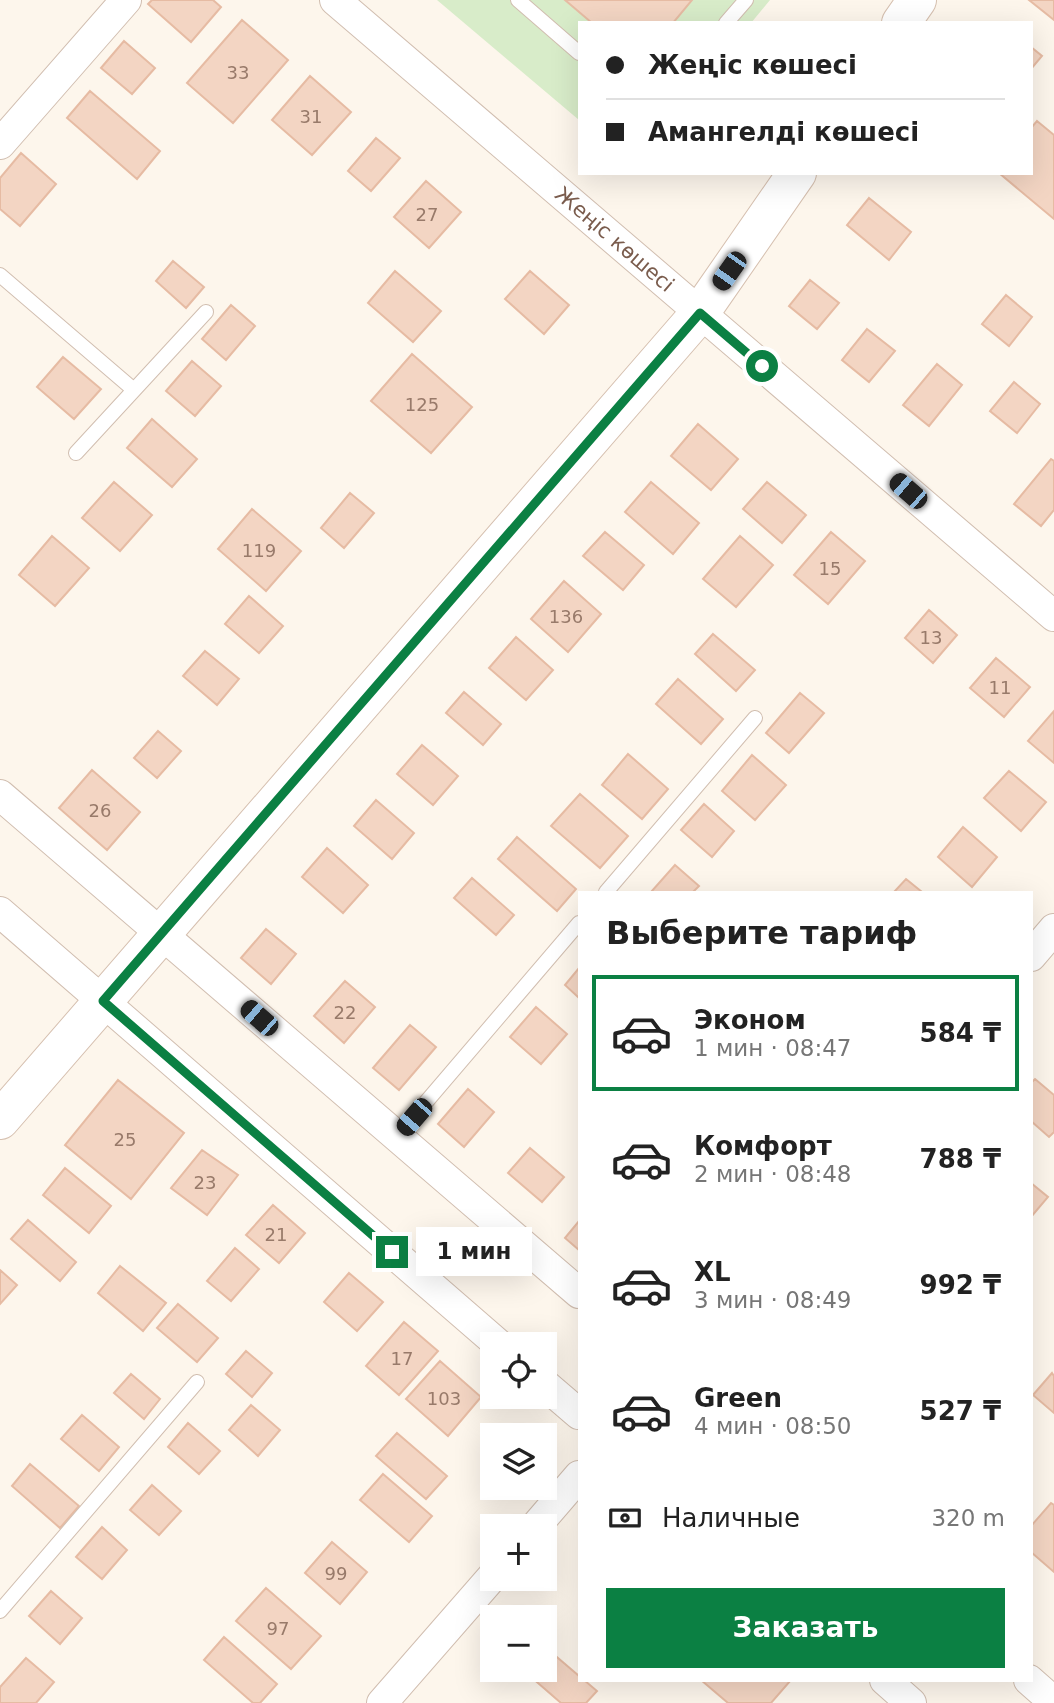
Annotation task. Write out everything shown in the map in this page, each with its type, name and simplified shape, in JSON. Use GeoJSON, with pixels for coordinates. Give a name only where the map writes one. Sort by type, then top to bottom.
{"type":"FeatureCollection","features":[{"type":"Feature","properties":{"kind":"main road"},"geometry":{"type":"LineString","coordinates":[[902,21],[917,0]]}},
{"type":"Feature","properties":{"kind":"main road"},"geometry":{"type":"LineString","coordinates":[[0,1120],[700,313],[796,175]]}},
{"type":"Feature","properties":{"kind":"street"},"geometry":{"type":"LineString","coordinates":[[0,144],[126,0]]}},
{"type":"Feature","properties":{"kind":"street","name":"Жеңіс көшесі"},"geometry":{"type":"LineString","coordinates":[[335,0],[1054,616]]}},
{"type":"Feature","properties":{"kind":"street"},"geometry":{"type":"LineString","coordinates":[[0,795],[578,1292]]}},
{"type":"Feature","properties":{"kind":"street"},"geometry":{"type":"LineString","coordinates":[[0,912],[484,1332]]}},
{"type":"Feature","properties":{"kind":"street"},"geometry":{"type":"LineString","coordinates":[[1033,954],[1054,929]]}},
{"type":"Feature","properties":{"kind":"street"},"geometry":{"type":"LineString","coordinates":[[557,1396],[578,1414]]}},
{"type":"Feature","properties":{"kind":"street"},"geometry":{"type":"LineString","coordinates":[[546,1514],[578,1477]]}},
{"type":"Feature","properties":{"kind":"street"},"geometry":{"type":"LineString","coordinates":[[382,1703],[480,1591]]}},
{"type":"Feature","properties":{"kind":"street"},"geometry":{"type":"LineString","coordinates":[[886,1682],[911,1703]]}},
{"type":"Feature","properties":{"kind":"street"},"geometry":{"type":"LineString","coordinates":[[1031,1682],[1054,1702]]}},
{"type":"Feature","properties":{"kind":"lane"},"geometry":{"type":"LineString","coordinates":[[518,0],[578,52]]}},
{"type":"Feature","properties":{"kind":"lane"},"geometry":{"type":"LineString","coordinates":[[728,21],[746,0]]}},
{"type":"Feature","properties":{"kind":"lane"},"geometry":{"type":"LineString","coordinates":[[0,275],[134,390]]}},
{"type":"Feature","properties":{"kind":"lane"},"geometry":{"type":"LineString","coordinates":[[76,453],[206,312]]}},
{"type":"Feature","properties":{"kind":"lane"},"geometry":{"type":"LineString","coordinates":[[607,891],[755,718]]}},
{"type":"Feature","properties":{"kind":"lane"},"geometry":{"type":"LineString","coordinates":[[397,1136],[578,924]]}},
{"type":"Feature","properties":{"kind":"lane"},"geometry":{"type":"LineString","coordinates":[[0,1611],[197,1382]]}},
{"type":"Feature","properties":{"kind":"green space"},"geometry":{"type":"Polygon","coordinates":[[[437,0],[770,0],[753,21],[578,21],[578,119],[437,0]]]}},
{"type":"Feature","properties":{"kind":"building"},"geometry":{"type":"Polygon","coordinates":[[[152,0],[213,0],[221,7],[191,42],[148,4],[152,0]]]}},
{"type":"Feature","properties":{"kind":"building"},"geometry":{"type":"Polygon","coordinates":[[[565,0],[692,0],[675,21],[590,21],[565,0]]]}},
{"type":"Feature","properties":{"kind":"building"},"geometry":{"type":"Polygon","coordinates":[[[1029,0],[1054,0],[1054,20],[1029,0]]]}},
{"type":"Feature","properties":{"kind":"building"},"geometry":{"type":"Polygon","coordinates":[[[242,20],[288,60],[233,123],[187,83],[242,20]]]}},
{"type":"Feature","properties":{"kind":"building"},"geometry":{"type":"Polygon","coordinates":[[[124,41],[155,68],[132,94],[101,68],[124,41]]]}},
{"type":"Feature","properties":{"kind":"building"},"geometry":{"type":"Polygon","coordinates":[[[1033,49],[1042,56],[1033,67],[1033,49]]]}},
{"type":"Feature","properties":{"kind":"building"},"geometry":{"type":"Polygon","coordinates":[[[310,76],[351,112],[312,155],[272,120],[310,76]]]}},
{"type":"Feature","properties":{"kind":"building"},"geometry":{"type":"Polygon","coordinates":[[[90,91],[160,151],[137,179],[67,118],[90,91]]]}},
{"type":"Feature","properties":{"kind":"building"},"geometry":{"type":"Polygon","coordinates":[[[1037,121],[1054,135],[1054,219],[1001,175],[1033,175],[1033,126],[1037,121]]]}},
{"type":"Feature","properties":{"kind":"building"},"geometry":{"type":"Polygon","coordinates":[[[376,138],[400,158],[371,191],[348,171],[376,138]]]}},
{"type":"Feature","properties":{"kind":"building"},"geometry":{"type":"Polygon","coordinates":[[[21,153],[56,184],[20,226],[0,209],[0,178],[21,153]]]}},
{"type":"Feature","properties":{"kind":"building"},"geometry":{"type":"Polygon","coordinates":[[[426,181],[461,212],[429,248],[394,217],[426,181]]]}},
{"type":"Feature","properties":{"kind":"building"},"geometry":{"type":"Polygon","coordinates":[[[869,198],[911,232],[889,260],[847,225],[869,198]]]}},
{"type":"Feature","properties":{"kind":"building"},"geometry":{"type":"Polygon","coordinates":[[[173,261],[204,287],[186,308],[156,281],[173,261]]]}},
{"type":"Feature","properties":{"kind":"building"},"geometry":{"type":"Polygon","coordinates":[[[395,271],[441,311],[413,342],[368,303],[395,271]]]}},
{"type":"Feature","properties":{"kind":"building"},"geometry":{"type":"Polygon","coordinates":[[[530,271],[569,305],[544,334],[505,299],[530,271]]]}},
{"type":"Feature","properties":{"kind":"building"},"geometry":{"type":"Polygon","coordinates":[[[810,280],[839,303],[817,329],[789,306],[810,280]]]}},
{"type":"Feature","properties":{"kind":"building"},"geometry":{"type":"Polygon","coordinates":[[[1006,295],[1032,317],[1009,346],[982,324],[1006,295]]]}},
{"type":"Feature","properties":{"kind":"building"},"geometry":{"type":"Polygon","coordinates":[[[231,305],[255,326],[226,360],[202,339],[231,305]]]}},
{"type":"Feature","properties":{"kind":"building"},"geometry":{"type":"Polygon","coordinates":[[[867,329],[895,351],[869,382],[842,360],[867,329]]]}},
{"type":"Feature","properties":{"kind":"building"},"geometry":{"type":"Polygon","coordinates":[[[412,354],[472,407],[431,453],[371,401],[412,354]]]}},
{"type":"Feature","properties":{"kind":"building"},"geometry":{"type":"Polygon","coordinates":[[[63,357],[101,389],[74,419],[37,387],[63,357]]]}},
{"type":"Feature","properties":{"kind":"building"},"geometry":{"type":"Polygon","coordinates":[[[192,361],[221,386],[195,416],[166,391],[192,361]]]}},
{"type":"Feature","properties":{"kind":"building"},"geometry":{"type":"Polygon","coordinates":[[[937,364],[962,385],[929,426],[903,405],[937,364]]]}},
{"type":"Feature","properties":{"kind":"building"},"geometry":{"type":"Polygon","coordinates":[[[1014,382],[1040,404],[1017,433],[990,411],[1014,382]]]}},
{"type":"Feature","properties":{"kind":"building"},"geometry":{"type":"Polygon","coordinates":[[[152,419],[197,459],[172,487],[127,448],[152,419]]]}},
{"type":"Feature","properties":{"kind":"building"},"geometry":{"type":"Polygon","coordinates":[[[698,424],[738,459],[711,490],[671,456],[698,424]]]}},
{"type":"Feature","properties":{"kind":"building"},"geometry":{"type":"Polygon","coordinates":[[[1051,459],[1054,461],[1054,510],[1041,526],[1014,504],[1051,459]]]}},
{"type":"Feature","properties":{"kind":"building"},"geometry":{"type":"Polygon","coordinates":[[[114,482],[152,515],[120,551],[82,518],[114,482]]]}},
{"type":"Feature","properties":{"kind":"building"},"geometry":{"type":"Polygon","coordinates":[[[651,482],[699,523],[673,554],[625,512],[651,482]]]}},
{"type":"Feature","properties":{"kind":"building"},"geometry":{"type":"Polygon","coordinates":[[[767,482],[806,515],[782,543],[743,509],[767,482]]]}},
{"type":"Feature","properties":{"kind":"building"},"geometry":{"type":"Polygon","coordinates":[[[350,493],[374,513],[344,548],[321,528],[350,493]]]}},
{"type":"Feature","properties":{"kind":"building"},"geometry":{"type":"Polygon","coordinates":[[[252,509],[301,551],[266,591],[218,549],[252,509]]]}},
{"type":"Feature","properties":{"kind":"building"},"geometry":{"type":"Polygon","coordinates":[[[605,532],[644,565],[623,590],[583,556],[605,532]]]}},
{"type":"Feature","properties":{"kind":"building"},"geometry":{"type":"Polygon","coordinates":[[[831,532],[865,561],[828,604],[794,575],[831,532]]]}},
{"type":"Feature","properties":{"kind":"building"},"geometry":{"type":"Polygon","coordinates":[[[52,536],[89,568],[55,606],[19,575],[52,536]]]}},
{"type":"Feature","properties":{"kind":"building"},"geometry":{"type":"Polygon","coordinates":[[[740,536],[773,565],[736,607],[703,579],[740,536]]]}},
{"type":"Feature","properties":{"kind":"building"},"geometry":{"type":"Polygon","coordinates":[[[564,581],[601,614],[568,652],[531,619],[564,581]]]}},
{"type":"Feature","properties":{"kind":"building"},"geometry":{"type":"Polygon","coordinates":[[[249,596],[283,626],[259,653],[225,624],[249,596]]]}},
{"type":"Feature","properties":{"kind":"building"},"geometry":{"type":"Polygon","coordinates":[[[929,610],[957,635],[933,663],[905,638],[929,610]]]}},
{"type":"Feature","properties":{"kind":"building"},"geometry":{"type":"Polygon","coordinates":[[[713,634],[755,670],[736,691],[695,654],[713,634]]]}},
{"type":"Feature","properties":{"kind":"building"},"geometry":{"type":"Polygon","coordinates":[[[516,637],[553,670],[526,700],[489,668],[516,637]]]}},
{"type":"Feature","properties":{"kind":"building"},"geometry":{"type":"Polygon","coordinates":[[[205,651],[239,679],[217,705],[183,676],[205,651]]]}},
{"type":"Feature","properties":{"kind":"building"},"geometry":{"type":"Polygon","coordinates":[[[996,658],[1030,687],[1004,717],[970,688],[996,658]]]}},
{"type":"Feature","properties":{"kind":"building"},"geometry":{"type":"Polygon","coordinates":[[[678,679],[723,719],[701,744],[656,704],[678,679]]]}},
{"type":"Feature","properties":{"kind":"building"},"geometry":{"type":"Polygon","coordinates":[[[464,692],[501,724],[483,745],[446,713],[464,692]]]}},
{"type":"Feature","properties":{"kind":"building"},"geometry":{"type":"Polygon","coordinates":[[[800,693],[824,713],[789,753],[766,733],[800,693]]]}},
{"type":"Feature","properties":{"kind":"building"},"geometry":{"type":"Polygon","coordinates":[[[1054,711],[1054,763],[1028,741],[1054,711]]]}},
{"type":"Feature","properties":{"kind":"building"},"geometry":{"type":"Polygon","coordinates":[[[158,731],[181,751],[157,778],[134,758],[158,731]]]}},
{"type":"Feature","properties":{"kind":"building"},"geometry":{"type":"Polygon","coordinates":[[[422,745],[458,776],[433,805],[397,774],[422,745]]]}},
{"type":"Feature","properties":{"kind":"building"},"geometry":{"type":"Polygon","coordinates":[[[628,754],[668,789],[642,819],[602,785],[628,754]]]}},
{"type":"Feature","properties":{"kind":"building"},"geometry":{"type":"Polygon","coordinates":[[[752,755],[786,785],[755,820],[722,791],[752,755]]]}},
{"type":"Feature","properties":{"kind":"building"},"geometry":{"type":"Polygon","coordinates":[[[92,770],[140,812],[107,850],[59,808],[92,770]]]}},
{"type":"Feature","properties":{"kind":"building"},"geometry":{"type":"Polygon","coordinates":[[[1009,771],[1046,802],[1021,831],[984,798],[1009,771]]]}},
{"type":"Feature","properties":{"kind":"building"},"geometry":{"type":"Polygon","coordinates":[[[580,794],[628,836],[600,868],[551,826],[580,794]]]}},
{"type":"Feature","properties":{"kind":"building"},"geometry":{"type":"Polygon","coordinates":[[[376,800],[414,833],[392,859],[354,826],[376,800]]]}},
{"type":"Feature","properties":{"kind":"building"},"geometry":{"type":"Polygon","coordinates":[[[704,804],[734,831],[712,857],[681,830],[704,804]]]}},
{"type":"Feature","properties":{"kind":"building"},"geometry":{"type":"Polygon","coordinates":[[[963,827],[997,857],[972,887],[938,857],[963,827]]]}},
{"type":"Feature","properties":{"kind":"building"},"geometry":{"type":"Polygon","coordinates":[[[517,837],[576,889],[557,911],[498,859],[517,837]]]}},
{"type":"Feature","properties":{"kind":"building"},"geometry":{"type":"Polygon","coordinates":[[[327,848],[368,885],[343,913],[302,877],[327,848]]]}},
{"type":"Feature","properties":{"kind":"building"},"geometry":{"type":"Polygon","coordinates":[[[675,865],[699,886],[694,891],[652,891],[675,865]]]}},
{"type":"Feature","properties":{"kind":"building"},"geometry":{"type":"Polygon","coordinates":[[[472,878],[514,915],[496,935],[454,898],[472,878]]]}},
{"type":"Feature","properties":{"kind":"building"},"geometry":{"type":"Polygon","coordinates":[[[906,879],[921,891],[895,891],[906,879]]]}},
{"type":"Feature","properties":{"kind":"building"},"geometry":{"type":"Polygon","coordinates":[[[266,929],[296,954],[271,984],[241,958],[266,929]]]}},
{"type":"Feature","properties":{"kind":"building"},"geometry":{"type":"Polygon","coordinates":[[[578,969],[578,997],[565,985],[578,969]]]}},
{"type":"Feature","properties":{"kind":"building"},"geometry":{"type":"Polygon","coordinates":[[[345,981],[375,1007],[344,1043],[314,1016],[345,981]]]}},
{"type":"Feature","properties":{"kind":"building"},"geometry":{"type":"Polygon","coordinates":[[[536,1007],[567,1034],[541,1064],[510,1037],[536,1007]]]}},
{"type":"Feature","properties":{"kind":"building"},"geometry":{"type":"Polygon","coordinates":[[[410,1025],[436,1047],[399,1090],[373,1068],[410,1025]]]}},
{"type":"Feature","properties":{"kind":"building"},"geometry":{"type":"Polygon","coordinates":[[[1035,1079],[1054,1095],[1054,1132],[1049,1137],[1033,1123],[1035,1079]]]}},
{"type":"Feature","properties":{"kind":"building"},"geometry":{"type":"Polygon","coordinates":[[[118,1080],[184,1133],[131,1199],[65,1145],[118,1080]]]}},
{"type":"Feature","properties":{"kind":"building"},"geometry":{"type":"Polygon","coordinates":[[[468,1089],[494,1112],[464,1147],[438,1124],[468,1089]]]}},
{"type":"Feature","properties":{"kind":"building"},"geometry":{"type":"Polygon","coordinates":[[[530,1148],[564,1177],[542,1202],[508,1173],[530,1148]]]}},
{"type":"Feature","properties":{"kind":"building"},"geometry":{"type":"Polygon","coordinates":[[[202,1150],[238,1175],[207,1215],[171,1188],[202,1150]]]}},
{"type":"Feature","properties":{"kind":"building"},"geometry":{"type":"Polygon","coordinates":[[[65,1168],[111,1206],[89,1233],[43,1195],[65,1168]]]}},
{"type":"Feature","properties":{"kind":"building"},"geometry":{"type":"Polygon","coordinates":[[[1033,1185],[1048,1197],[1033,1215],[1033,1185]]]}},
{"type":"Feature","properties":{"kind":"building"},"geometry":{"type":"Polygon","coordinates":[[[273,1205],[305,1233],[279,1263],[246,1235],[273,1205]]]}},
{"type":"Feature","properties":{"kind":"building"},"geometry":{"type":"Polygon","coordinates":[[[28,1220],[76,1262],[60,1281],[11,1239],[28,1220]]]}},
{"type":"Feature","properties":{"kind":"building"},"geometry":{"type":"Polygon","coordinates":[[[578,1222],[578,1249],[565,1238],[578,1222]]]}},
{"type":"Feature","properties":{"kind":"building"},"geometry":{"type":"Polygon","coordinates":[[[235,1248],[259,1269],[231,1301],[207,1281],[235,1248]]]}},
{"type":"Feature","properties":{"kind":"building"},"geometry":{"type":"Polygon","coordinates":[[[120,1266],[166,1303],[143,1331],[98,1293],[120,1266]]]}},
{"type":"Feature","properties":{"kind":"building"},"geometry":{"type":"Polygon","coordinates":[[[0,1270],[17,1285],[0,1304],[0,1270]]]}},
{"type":"Feature","properties":{"kind":"building"},"geometry":{"type":"Polygon","coordinates":[[[349,1273],[383,1302],[357,1331],[324,1302],[349,1273]]]}},
{"type":"Feature","properties":{"kind":"building"},"geometry":{"type":"Polygon","coordinates":[[[178,1304],[218,1338],[197,1362],[157,1328],[178,1304]]]}},
{"type":"Feature","properties":{"kind":"building"},"geometry":{"type":"Polygon","coordinates":[[[404,1322],[438,1351],[399,1395],[366,1366],[404,1322]]]}},
{"type":"Feature","properties":{"kind":"building"},"geometry":{"type":"Polygon","coordinates":[[[246,1351],[272,1373],[252,1397],[226,1374],[246,1351]]]}},
{"type":"Feature","properties":{"kind":"building"},"geometry":{"type":"Polygon","coordinates":[[[440,1361],[480,1396],[448,1436],[406,1399],[440,1361]]]}},
{"type":"Feature","properties":{"kind":"building"},"geometry":{"type":"Polygon","coordinates":[[[1052,1373],[1054,1376],[1054,1413],[1033,1395],[1052,1373]]]}},
{"type":"Feature","properties":{"kind":"building"},"geometry":{"type":"Polygon","coordinates":[[[131,1374],[160,1399],[144,1419],[114,1393],[131,1374]]]}},
{"type":"Feature","properties":{"kind":"building"},"geometry":{"type":"Polygon","coordinates":[[[251,1405],[280,1430],[258,1456],[229,1430],[251,1405]]]}},
{"type":"Feature","properties":{"kind":"building"},"geometry":{"type":"Polygon","coordinates":[[[82,1415],[119,1447],[99,1471],[61,1439],[82,1415]]]}},
{"type":"Feature","properties":{"kind":"building"},"geometry":{"type":"Polygon","coordinates":[[[188,1423],[220,1451],[199,1474],[168,1447],[188,1423]]]}},
{"type":"Feature","properties":{"kind":"building"},"geometry":{"type":"Polygon","coordinates":[[[397,1433],[447,1476],[426,1499],[376,1456],[397,1433]]]}},
{"type":"Feature","properties":{"kind":"building"},"geometry":{"type":"Polygon","coordinates":[[[30,1464],[79,1506],[60,1528],[12,1486],[30,1464]]]}},
{"type":"Feature","properties":{"kind":"building"},"geometry":{"type":"Polygon","coordinates":[[[383,1474],[432,1516],[409,1542],[360,1500],[383,1474]]]}},
{"type":"Feature","properties":{"kind":"building"},"geometry":{"type":"Polygon","coordinates":[[[152,1485],[181,1511],[159,1535],[130,1510],[152,1485]]]}},
{"type":"Feature","properties":{"kind":"building"},"geometry":{"type":"Polygon","coordinates":[[[1051,1503],[1054,1505],[1054,1572],[1033,1554],[1033,1524],[1051,1503]]]}},
{"type":"Feature","properties":{"kind":"building"},"geometry":{"type":"Polygon","coordinates":[[[102,1527],[127,1550],[102,1579],[76,1557],[102,1527]]]}},
{"type":"Feature","properties":{"kind":"building"},"geometry":{"type":"Polygon","coordinates":[[[332,1542],[367,1572],[340,1604],[305,1573],[332,1542]]]}},
{"type":"Feature","properties":{"kind":"building"},"geometry":{"type":"Polygon","coordinates":[[[266,1588],[321,1636],[291,1669],[236,1621],[266,1588]]]}},
{"type":"Feature","properties":{"kind":"building"},"geometry":{"type":"Polygon","coordinates":[[[51,1591],[82,1618],[60,1644],[29,1616],[51,1591]]]}},
{"type":"Feature","properties":{"kind":"building"},"geometry":{"type":"Polygon","coordinates":[[[224,1637],[277,1684],[260,1703],[253,1703],[204,1660],[224,1637]]]}},
{"type":"Feature","properties":{"kind":"building"},"geometry":{"type":"Polygon","coordinates":[[[557,1657],[578,1675],[578,1682],[586,1682],[597,1691],[586,1703],[561,1703],[537,1682],[557,1682],[557,1657]]]}},
{"type":"Feature","properties":{"kind":"building"},"geometry":{"type":"Polygon","coordinates":[[[26,1658],[54,1682],[36,1703],[0,1703],[0,1687],[26,1658]]]}},
{"type":"Feature","properties":{"kind":"building"},"geometry":{"type":"Polygon","coordinates":[[[703,1682],[789,1682],[771,1703],[728,1703],[703,1682]]]}},
{"type":"Feature","properties":{"kind":"route"},"geometry":{"type":"LineString","coordinates":[[392,1252],[103,1001],[700,313],[762,366]]}}]}
